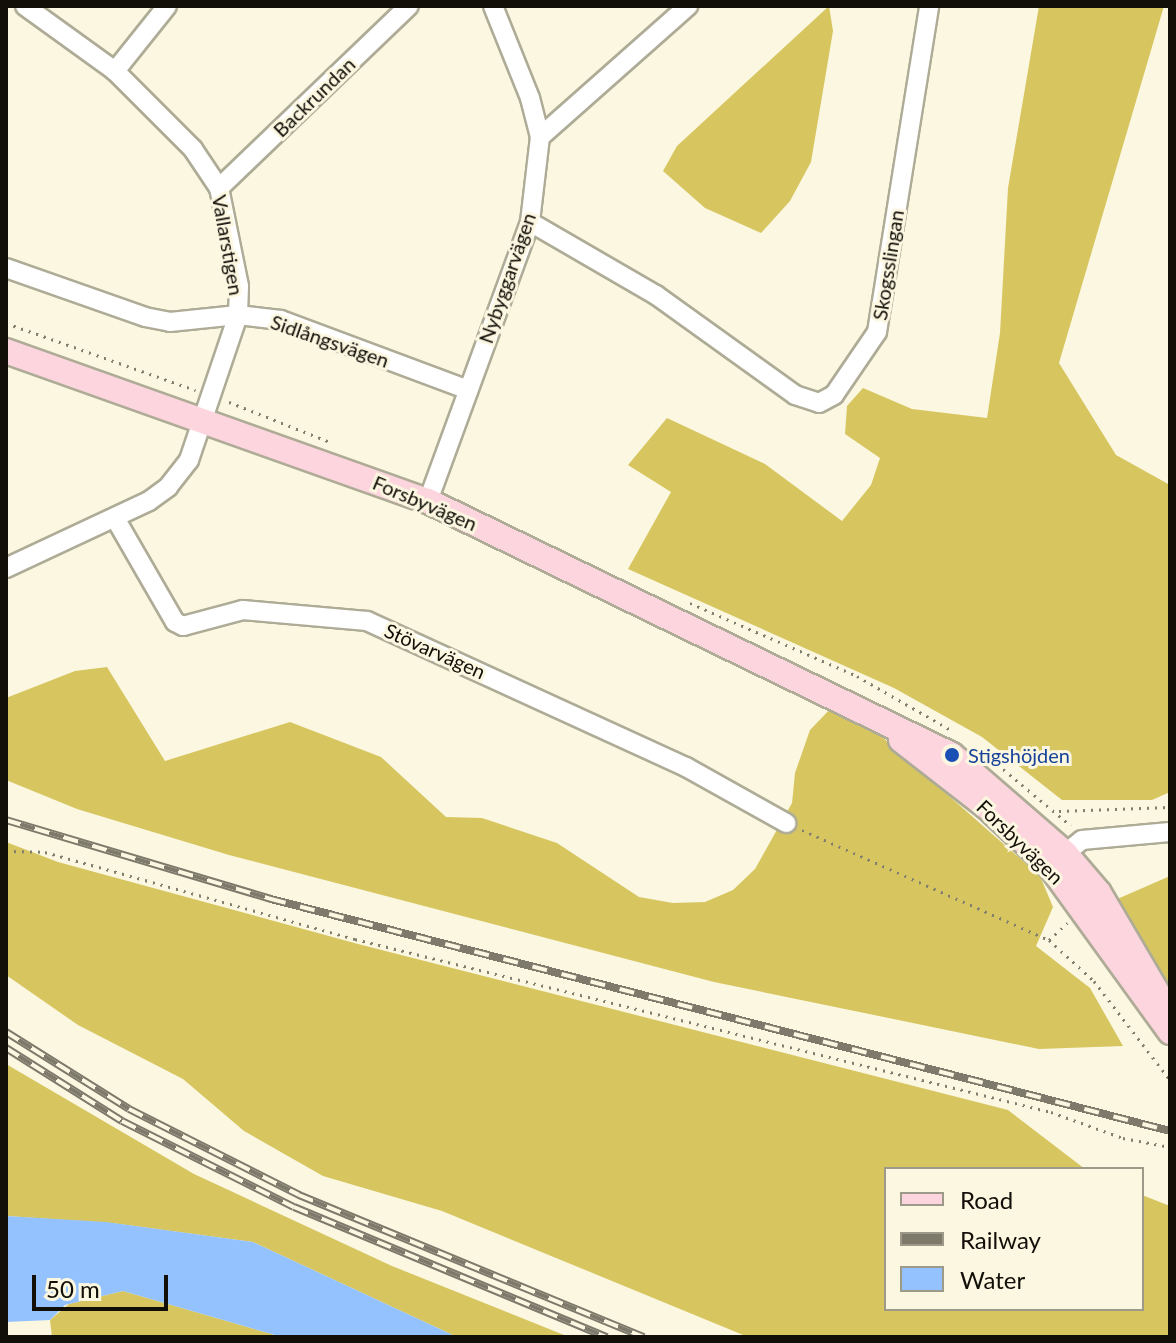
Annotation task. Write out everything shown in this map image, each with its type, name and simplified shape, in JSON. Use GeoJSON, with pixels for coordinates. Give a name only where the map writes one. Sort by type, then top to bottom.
{"type":"FeatureCollection","features":[{"type":"Feature","properties":{"kind":"street","name":"Vallarstigen"},"geometry":{"type":"LineString","coordinates":[[6,568],[115,518],[168,487],[189,460],[205,420],[238,315],[239,286],[219,188],[193,149],[115,71],[25,6]]}},
{"type":"Feature","properties":{"kind":"street"},"geometry":{"type":"LineString","coordinates":[[115,71],[167,6]]}},
{"type":"Feature","properties":{"kind":"street","name":"Backrundan"},"geometry":{"type":"LineString","coordinates":[[219,188],[409,6]]}},
{"type":"Feature","properties":{"kind":"street","name":"Nybyggarvägen"},"geometry":{"type":"LineString","coordinates":[[428,501],[530,222],[540,137],[530,98],[493,6]]}},
{"type":"Feature","properties":{"kind":"street"},"geometry":{"type":"LineString","coordinates":[[540,137],[688,6]]}},
{"type":"Feature","properties":{"kind":"street","name":"Skogsslingan"},"geometry":{"type":"LineString","coordinates":[[530,222],[656,295],[795,395],[819,403],[834,395],[877,332],[929,6]]}},
{"type":"Feature","properties":{"kind":"street","name":"Sidlångsvägen"},"geometry":{"type":"LineString","coordinates":[[6,268],[145,317],[170,322],[238,315],[281,320],[468,390]]}},
{"type":"Feature","properties":{"kind":"street","name":"Forsbyvägen"},"geometry":{"type":"LineString","coordinates":[[6,351],[428,501],[829,692],[891,732],[1099,893],[1170,1014]]}},
{"type":"Feature","properties":{"kind":"street","name":"Stövarvägen"},"geometry":{"type":"LineString","coordinates":[[115,518],[175,622],[183,626],[243,610],[367,621],[686,767],[786,823]]}},
{"type":"Feature","properties":{"kind":"street"},"geometry":{"type":"LineString","coordinates":[[1058,860],[1082,840],[1170,832]]}},
{"type":"Feature","properties":{"kind":"street","name":"Forsbyvägen"},"geometry":{"type":"LineString","coordinates":[[1058,860],[1170,1032]]}},
{"type":"Feature","properties":{"kind":"path"},"geometry":{"type":"LineString","coordinates":[[1059,811],[1170,807]]}},
{"type":"Feature","properties":{"kind":"path"},"geometry":{"type":"LineString","coordinates":[[786,823],[1049,940],[1094,981],[1170,1080]]}},
{"type":"Feature","properties":{"kind":"path"},"geometry":{"type":"LineString","coordinates":[[6,851],[45,852],[355,939],[1051,1112],[1123,1138],[1170,1147]]}},
{"type":"Feature","properties":{"kind":"shaded area"},"geometry":{"type":"Polygon","coordinates":[[[829,6],[833,31],[811,162],[790,201],[761,233],[705,208],[663,171],[677,146],[829,6]]]}},
{"type":"Feature","properties":{"kind":"shaded area"},"geometry":{"type":"Polygon","coordinates":[[[1039,6],[1164,6],[1059,363],[1116,455],[1170,485],[1170,792],[1152,800],[1062,800],[982,737],[894,688],[628,569],[671,492],[628,465],[667,418],[765,464],[842,521],[871,485],[880,458],[845,434],[847,406],[863,388],[912,409],[987,418],[1000,333],[1008,188],[1039,6]]]}},
{"type":"Feature","properties":{"kind":"shaded area"},"geometry":{"type":"Polygon","coordinates":[[[107,667],[165,761],[290,722],[381,757],[446,817],[482,818],[557,843],[639,897],[673,903],[705,902],[733,890],[755,869],[792,803],[795,773],[810,730],[832,707],[873,729],[1040,876],[1053,907],[1036,946],[1090,988],[1123,1046],[1039,1049],[714,982],[229,855],[77,809],[6,780],[6,698],[75,671],[107,667]]]}},
{"type":"Feature","properties":{"kind":"shaded area"},"geometry":{"type":"Polygon","coordinates":[[[6,842],[58,862],[358,944],[1008,1110],[1082,1167],[884,1167],[884,1311],[1144,1311],[1144,1196],[1170,1206],[1170,1337],[748,1337],[442,1211],[323,1176],[244,1131],[183,1079],[78,1025],[6,975],[6,842]]]}},
{"type":"Feature","properties":{"kind":"shaded area"},"geometry":{"type":"Polygon","coordinates":[[[1170,876],[1170,987],[1115,900],[1170,876]]]}},
{"type":"Feature","properties":{"kind":"shaded area"},"geometry":{"type":"Polygon","coordinates":[[[6,1064],[194,1174],[392,1266],[569,1337],[457,1337],[253,1242],[112,1223],[6,1216],[6,1064]]]}},
{"type":"Feature","properties":{"kind":"shaded area"},"geometry":{"type":"Polygon","coordinates":[[[123,1291],[282,1337],[52,1337],[50,1320],[69,1304],[123,1291]]]}},
{"type":"Feature","properties":{"kind":"water"},"geometry":{"type":"Polygon","coordinates":[[[6,1216],[106,1222],[253,1242],[457,1337],[282,1337],[123,1291],[65,1305],[50,1320],[6,1322],[6,1216]]]}},
{"type":"Feature","properties":{"kind":"railway"},"geometry":{"type":"LineString","coordinates":[[6,820],[271,899],[1170,1131]]}},
{"type":"Feature","properties":{"kind":"railway"},"geometry":{"type":"LineString","coordinates":[[6,1032],[129,1109],[299,1195],[644,1337]]}},
{"type":"Feature","properties":{"kind":"railway"},"geometry":{"type":"LineString","coordinates":[[6,1048],[122,1121],[294,1207],[607,1337]]}},
{"type":"Feature","properties":{"kind":"place","name":"Stigshöjden"},"geometry":{"type":"Point","coordinates":[952,755]}}]}
